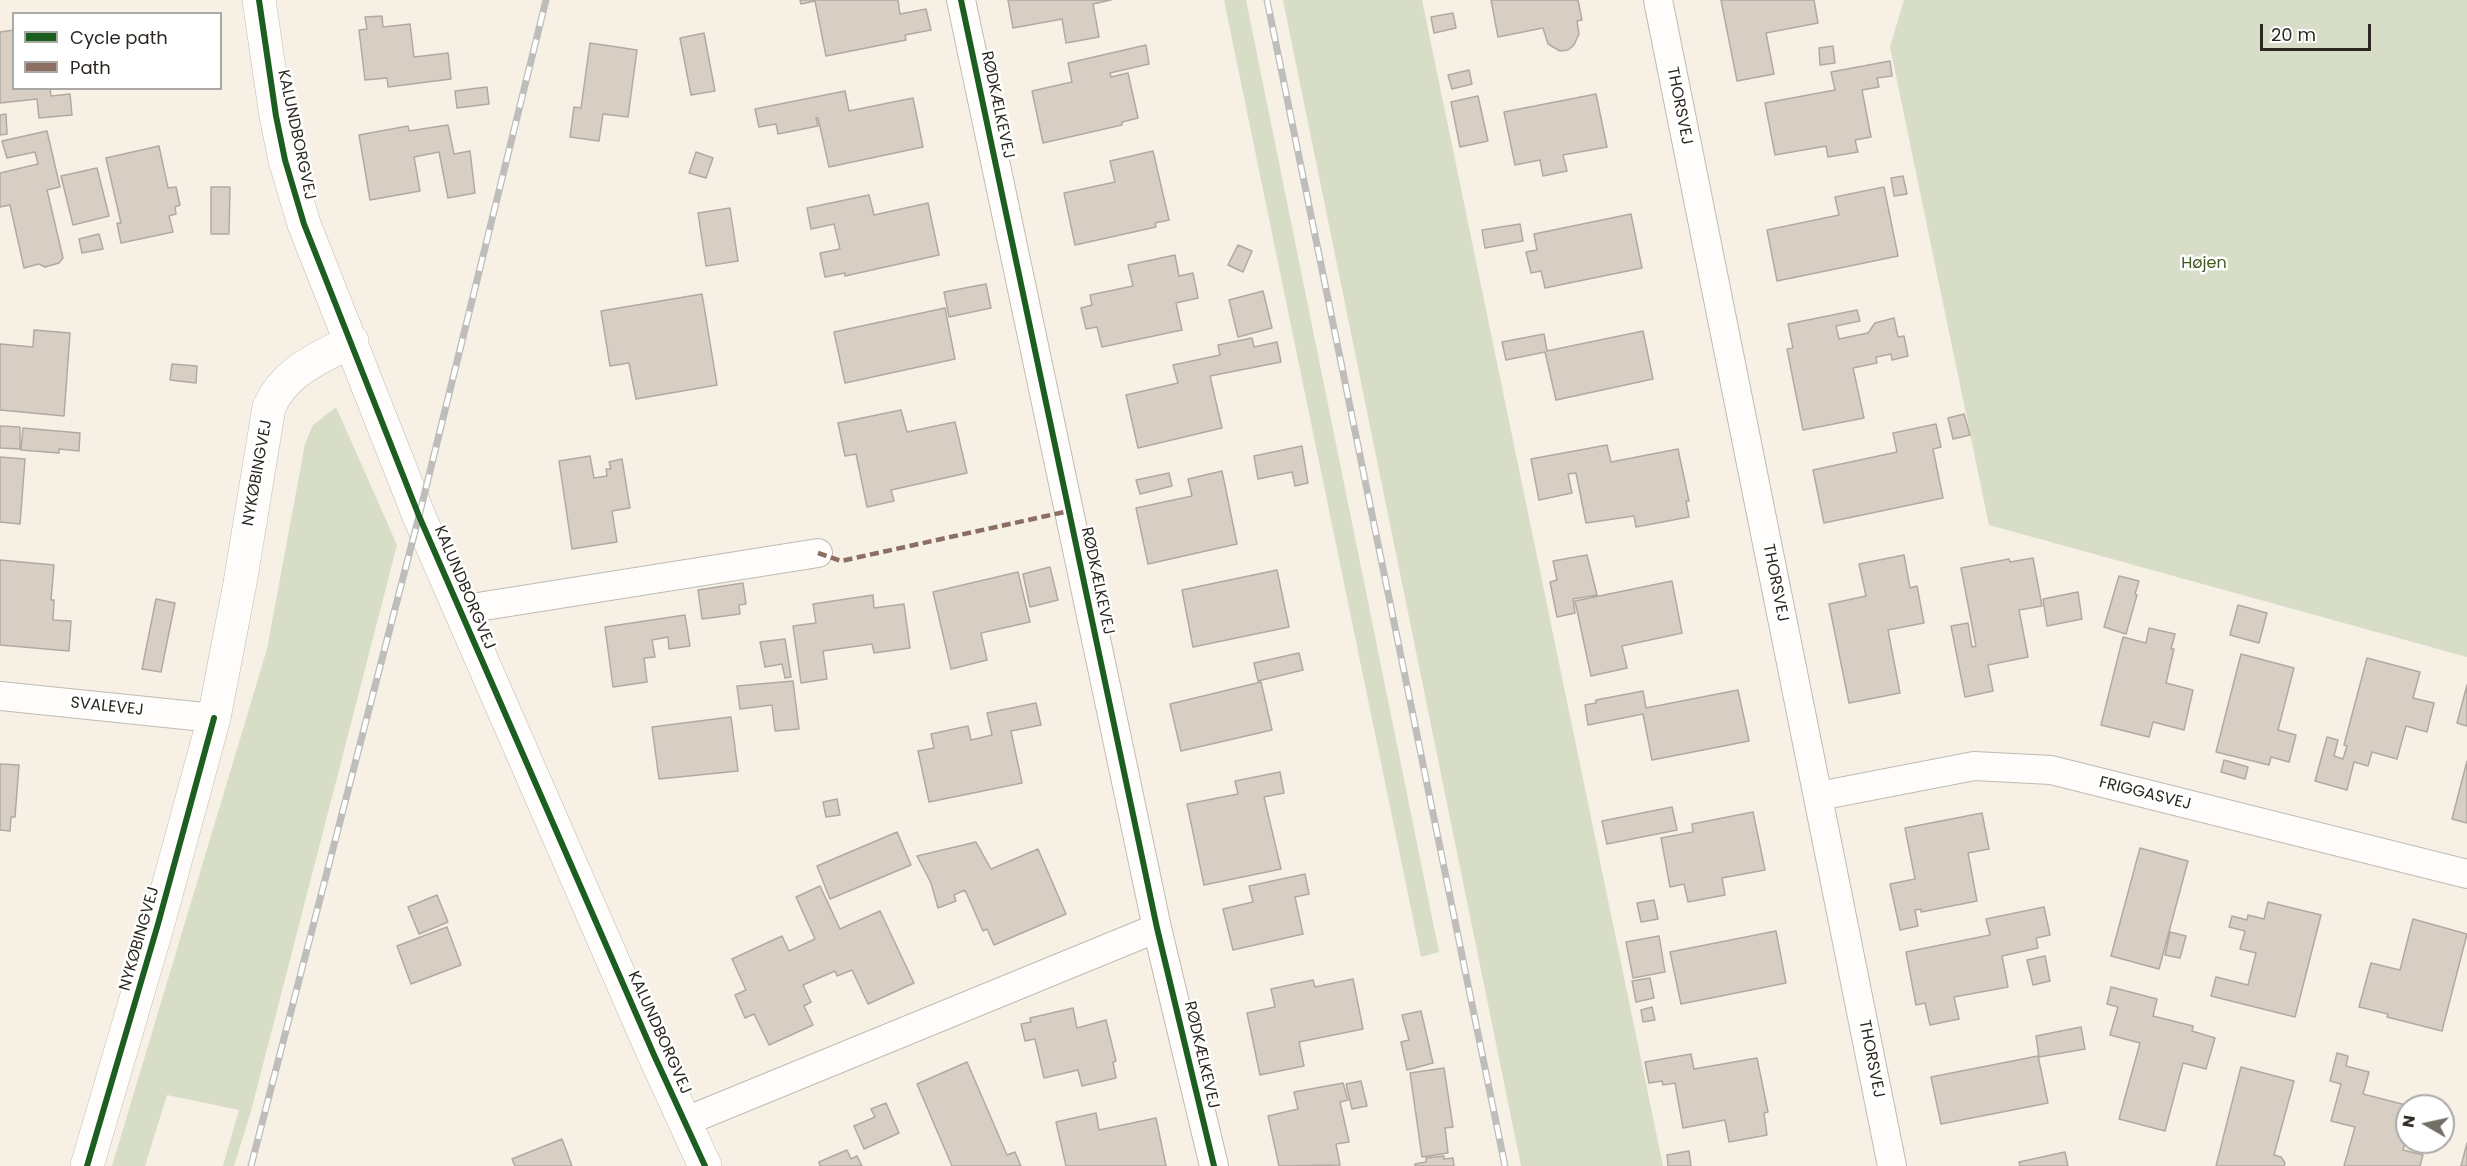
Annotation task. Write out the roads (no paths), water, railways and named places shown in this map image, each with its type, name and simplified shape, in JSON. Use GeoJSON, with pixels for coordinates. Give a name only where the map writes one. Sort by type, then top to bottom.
{"type":"FeatureCollection","features":[{"type":"Feature","properties":{"kind":"street","name":"KALUNDBORGVEJ"},"geometry":{"type":"LineString","coordinates":[[259,0],[270,88],[285,160],[304,224],[419,516],[459,610],[705,1166]]}},
{"type":"Feature","properties":{"kind":"street","name":"RØDKÆLKEVEJ"},"geometry":{"type":"LineString","coordinates":[[961,0],[1157,928],[1214,1166]]}},
{"type":"Feature","properties":{"kind":"street","name":"THORSVEJ"},"geometry":{"type":"LineString","coordinates":[[1658,0],[1892,1166]]}},
{"type":"Feature","properties":{"kind":"street","name":"NYKØBINGVEJ"},"geometry":{"type":"LineString","coordinates":[[87,1166],[158,924],[214,718],[240,583],[269,407],[278,390],[293,374],[352,341]]}},
{"type":"Feature","properties":{"kind":"street","name":"KALUNDBORGVEJ"},"geometry":{"type":"LineString","coordinates":[[459,610],[818,553]]}},
{"type":"Feature","properties":{"kind":"street","name":"SVALEVEJ"},"geometry":{"type":"LineString","coordinates":[[0,696],[214,718]]}},
{"type":"Feature","properties":{"kind":"street","name":"FRIGGASVEJ"},"geometry":{"type":"LineString","coordinates":[[1819,796],[1974,766],[2051,770],[2467,874]]}},
{"type":"Feature","properties":{"kind":"street"},"geometry":{"type":"LineString","coordinates":[[684,1122],[1157,928]]}},
{"type":"Feature","properties":{"kind":"railway"},"geometry":{"type":"LineString","coordinates":[[251,1166],[419,516],[546,0]]}},
{"type":"Feature","properties":{"kind":"railway"},"geometry":{"type":"LineString","coordinates":[[1267,0],[1505,1166]]}},
{"type":"Feature","properties":{"kind":"park label","name":"Højen"},"geometry":{"type":"Point","coordinates":[2204,264]}}]}
